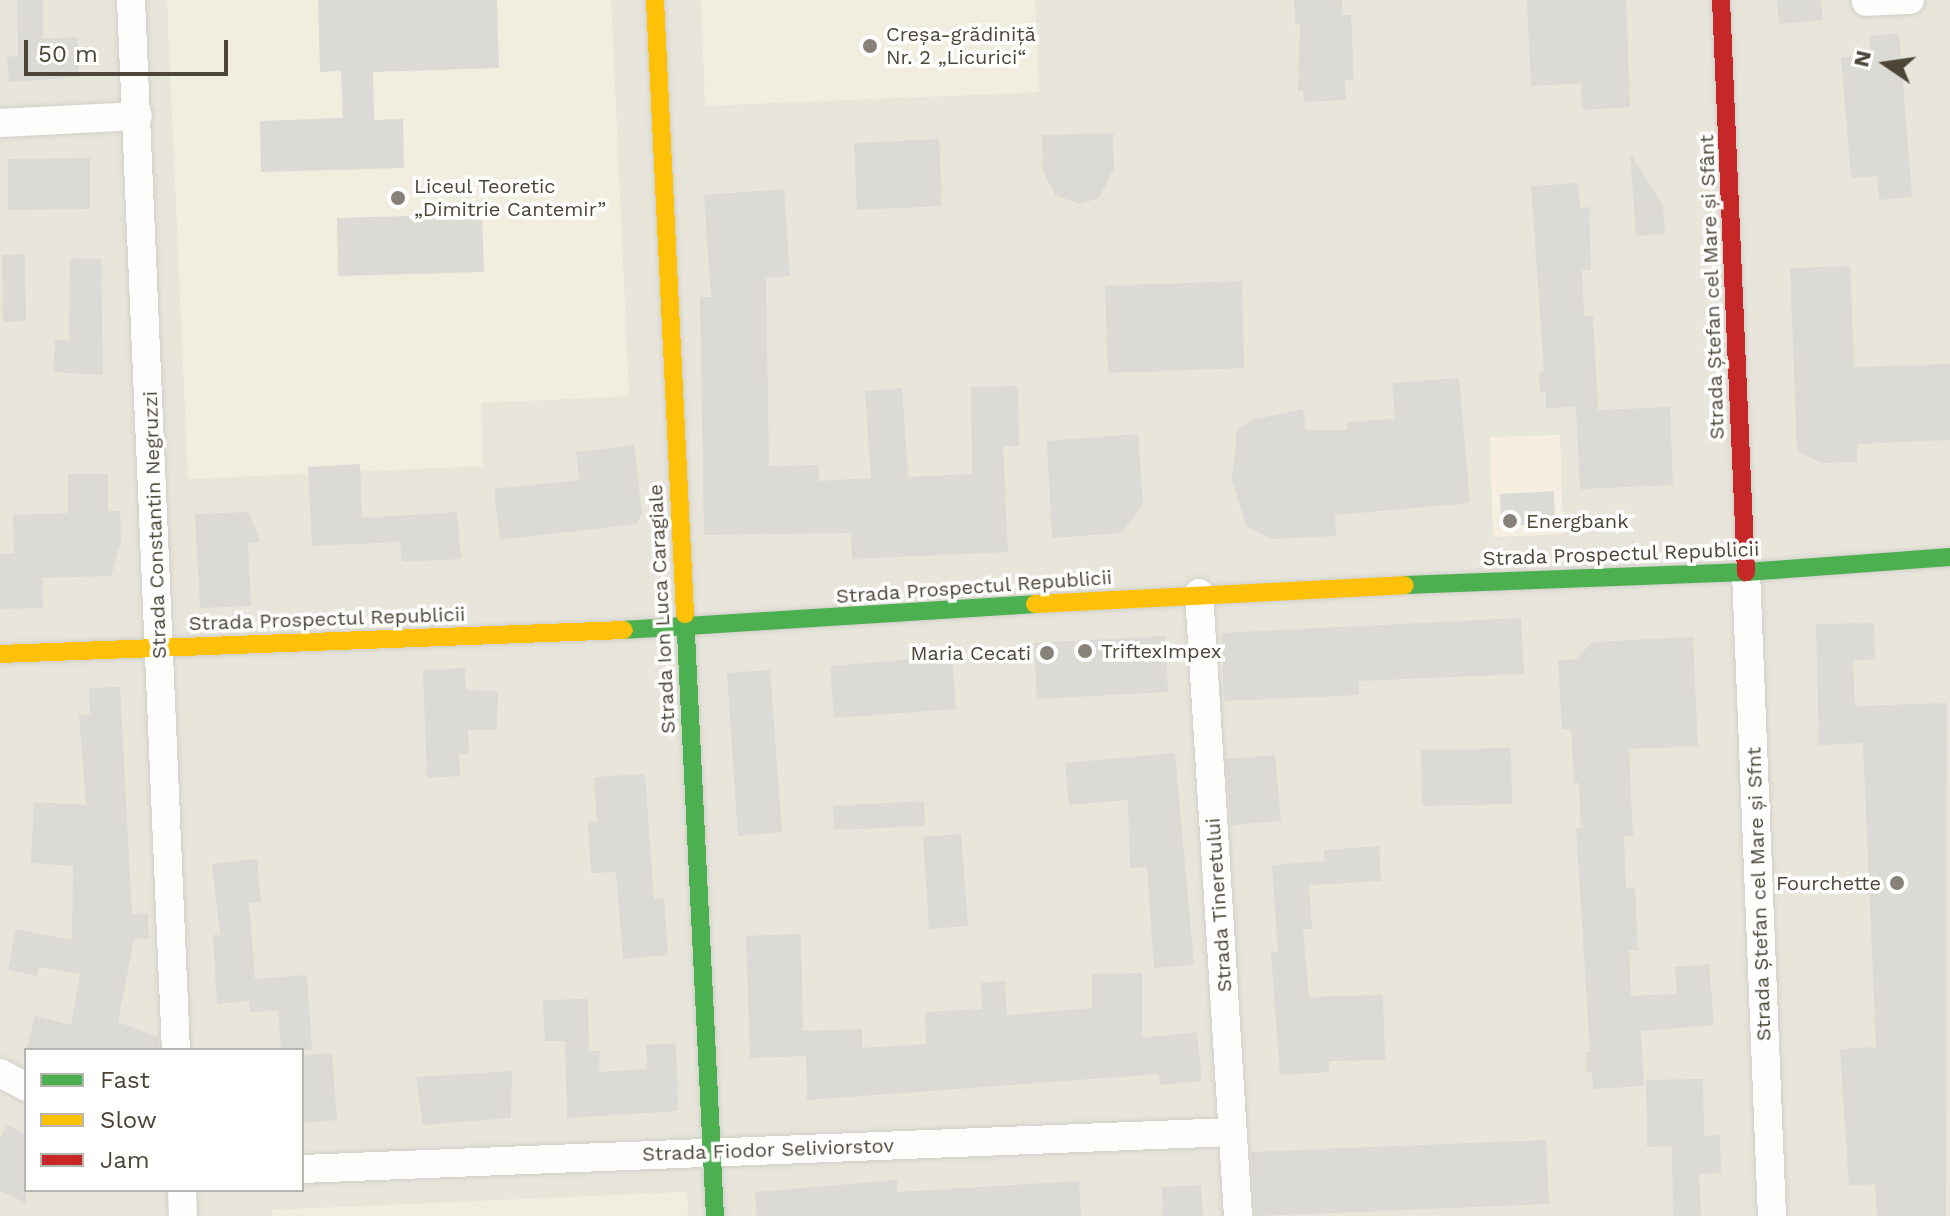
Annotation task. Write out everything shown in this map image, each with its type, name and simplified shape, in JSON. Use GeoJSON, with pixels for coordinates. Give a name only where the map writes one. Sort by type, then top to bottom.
{"type":"FeatureCollection","features":[{"type":"Feature","properties":{"kind":"main road","name":"Strada Ion Luca Caragiale"},"geometry":{"type":"LineString","coordinates":[[655,0],[715,1216]]}},
{"type":"Feature","properties":{"kind":"main road","name":"Strada Ștefan cel Mare și Sfânt"},"geometry":{"type":"LineString","coordinates":[[1721,0],[1746,572]]}},
{"type":"Feature","properties":{"kind":"main road","name":"Strada Prospectul Republicii"},"geometry":{"type":"LineString","coordinates":[[0,654],[685,628],[1199,593],[1746,572],[1950,557]]}},
{"type":"Feature","properties":{"kind":"street","name":"Strada Constantin Negruzzi"},"geometry":{"type":"LineString","coordinates":[[131,0],[176,1048]]}},
{"type":"Feature","properties":{"kind":"street"},"geometry":{"type":"LineString","coordinates":[[1866,2],[1910,0]]}},
{"type":"Feature","properties":{"kind":"street"},"geometry":{"type":"LineString","coordinates":[[0,123],[138,116]]}},
{"type":"Feature","properties":{"kind":"street","name":"Strada Ștefan cel Mare și Sfnt"},"geometry":{"type":"LineString","coordinates":[[1746,572],[1772,1216]]}},
{"type":"Feature","properties":{"kind":"street","name":"Strada Tineretului"},"geometry":{"type":"LineString","coordinates":[[1199,593],[1238,1216]]}},
{"type":"Feature","properties":{"kind":"street"},"geometry":{"type":"LineString","coordinates":[[0,1073],[24,1086]]}},
{"type":"Feature","properties":{"kind":"street","name":"Strada Fiodor Seliviorstov"},"geometry":{"type":"LineString","coordinates":[[304,1169],[1233,1132]]}},
{"type":"Feature","properties":{"kind":"street"},"geometry":{"type":"LineString","coordinates":[[182,1192],[183,1216]]}},
{"type":"Feature","properties":{"kind":"shaded area"},"geometry":{"type":"Polygon","coordinates":[[[0,0],[1950,0],[1950,1216],[0,1216],[0,0]]]}},
{"type":"Feature","properties":{"kind":"shaded area","name":"Liceul Teoretic „Dimitrie Cantemir”"},"geometry":{"type":"Polygon","coordinates":[[[167,0],[611,0],[629,396],[481,403],[483,466],[188,479],[167,0]]]}},
{"type":"Feature","properties":{"kind":"shaded area","name":"Creșa-grădiniță Nr. 2 „Licurici“"},"geometry":{"type":"Polygon","coordinates":[[[701,0],[1035,0],[1039,92],[705,106],[701,0]]]}},
{"type":"Feature","properties":{"kind":"shaded area"},"geometry":{"type":"Polygon","coordinates":[[[1560,435],[1563,534],[1493,537],[1490,437],[1560,435]]]}},
{"type":"Feature","properties":{"kind":"shaded area"},"geometry":{"type":"Polygon","coordinates":[[[687,1192],[688,1216],[272,1216],[272,1210],[687,1192]]]}},
{"type":"Feature","properties":{"kind":"building"},"geometry":{"type":"Polygon","coordinates":[[[17,0],[43,0],[43,39],[77,37],[79,77],[9,82],[7,57],[18,56],[17,0]]]}},
{"type":"Feature","properties":{"kind":"building"},"geometry":{"type":"Polygon","coordinates":[[[318,0],[497,0],[499,68],[373,72],[374,120],[403,119],[404,168],[261,172],[260,121],[343,118],[341,71],[320,72],[318,0]]]}},
{"type":"Feature","properties":{"kind":"building"},"geometry":{"type":"Polygon","coordinates":[[[1294,0],[1342,0],[1342,15],[1351,15],[1354,79],[1345,80],[1346,100],[1304,102],[1303,91],[1298,91],[1300,24],[1295,25],[1294,0]]]}},
{"type":"Feature","properties":{"kind":"building"},"geometry":{"type":"Polygon","coordinates":[[[1527,0],[1626,0],[1630,107],[1582,110],[1581,83],[1531,86],[1527,0]]]}},
{"type":"Feature","properties":{"kind":"building"},"geometry":{"type":"Polygon","coordinates":[[[1777,0],[1821,0],[1823,20],[1779,24],[1777,0]]]}},
{"type":"Feature","properties":{"kind":"building"},"geometry":{"type":"Polygon","coordinates":[[[1899,33],[1912,197],[1879,200],[1877,176],[1851,178],[1841,57],[1871,55],[1869,36],[1899,33]]]}},
{"type":"Feature","properties":{"kind":"building"},"geometry":{"type":"Polygon","coordinates":[[[1113,133],[1114,168],[1099,198],[1079,204],[1055,195],[1043,171],[1042,135],[1113,133]]]}},
{"type":"Feature","properties":{"kind":"building"},"geometry":{"type":"Polygon","coordinates":[[[939,139],[942,206],[857,210],[854,143],[939,139]]]}},
{"type":"Feature","properties":{"kind":"building"},"geometry":{"type":"Polygon","coordinates":[[[1630,153],[1663,206],[1665,234],[1636,236],[1630,153]]]}},
{"type":"Feature","properties":{"kind":"building"},"geometry":{"type":"Polygon","coordinates":[[[90,158],[90,209],[8,210],[8,159],[90,158]]]}},
{"type":"Feature","properties":{"kind":"building"},"geometry":{"type":"Polygon","coordinates":[[[1578,183],[1580,208],[1589,207],[1591,270],[1582,270],[1584,316],[1593,316],[1598,410],[1670,407],[1673,485],[1580,489],[1576,407],[1546,408],[1546,392],[1540,392],[1539,372],[1544,371],[1531,186],[1578,183]]]}},
{"type":"Feature","properties":{"kind":"building"},"geometry":{"type":"Polygon","coordinates":[[[784,189],[790,276],[766,278],[769,466],[819,465],[819,481],[871,478],[865,391],[902,388],[908,477],[972,474],[971,387],[1018,386],[1019,446],[1003,446],[1008,552],[852,559],[851,533],[704,535],[700,297],[711,297],[704,195],[784,189]]]}},
{"type":"Feature","properties":{"kind":"building"},"geometry":{"type":"Polygon","coordinates":[[[482,214],[484,272],[338,276],[337,218],[482,214]]]}},
{"type":"Feature","properties":{"kind":"building"},"geometry":{"type":"Polygon","coordinates":[[[25,254],[26,321],[3,322],[2,255],[25,254]]]}},
{"type":"Feature","properties":{"kind":"building"},"geometry":{"type":"Polygon","coordinates":[[[70,258],[101,259],[103,375],[53,372],[55,340],[69,341],[70,258]]]}},
{"type":"Feature","properties":{"kind":"building"},"geometry":{"type":"Polygon","coordinates":[[[1850,266],[1854,367],[1950,364],[1950,440],[1857,444],[1857,462],[1821,463],[1797,451],[1790,268],[1850,266]]]}},
{"type":"Feature","properties":{"kind":"building"},"geometry":{"type":"Polygon","coordinates":[[[1242,281],[1244,368],[1108,373],[1105,286],[1242,281]]]}},
{"type":"Feature","properties":{"kind":"building"},"geometry":{"type":"Polygon","coordinates":[[[1459,378],[1470,503],[1335,515],[1336,536],[1272,539],[1246,526],[1232,480],[1237,430],[1252,420],[1303,409],[1306,430],[1347,430],[1347,422],[1395,419],[1392,383],[1459,378]]]}},
{"type":"Feature","properties":{"kind":"building"},"geometry":{"type":"Polygon","coordinates":[[[1138,434],[1143,505],[1121,533],[1052,538],[1047,441],[1138,434]]]}},
{"type":"Feature","properties":{"kind":"building"},"geometry":{"type":"Polygon","coordinates":[[[634,445],[642,514],[636,524],[500,540],[494,489],[579,480],[576,452],[634,445]]]}},
{"type":"Feature","properties":{"kind":"building"},"geometry":{"type":"Polygon","coordinates":[[[360,464],[362,518],[457,512],[461,559],[402,562],[400,542],[312,546],[308,467],[360,464]]]}},
{"type":"Feature","properties":{"kind":"building"},"geometry":{"type":"Polygon","coordinates":[[[68,474],[108,474],[108,511],[120,511],[121,542],[111,576],[42,578],[43,608],[0,609],[0,554],[14,553],[13,515],[68,513],[68,474]]]}},
{"type":"Feature","properties":{"kind":"building"},"geometry":{"type":"Polygon","coordinates":[[[1554,491],[1555,524],[1501,526],[1500,494],[1554,491]]]}},
{"type":"Feature","properties":{"kind":"building"},"geometry":{"type":"Polygon","coordinates":[[[249,512],[260,542],[248,543],[251,606],[200,608],[195,514],[249,512]]]}},
{"type":"Feature","properties":{"kind":"building"},"geometry":{"type":"Polygon","coordinates":[[[1521,618],[1524,674],[1359,681],[1359,695],[1224,701],[1221,633],[1521,618]]]}},
{"type":"Feature","properties":{"kind":"building"},"geometry":{"type":"Polygon","coordinates":[[[1874,623],[1875,659],[1853,660],[1855,706],[1947,703],[1946,1216],[1877,1216],[1875,1184],[1849,1186],[1840,1049],[1876,1047],[1863,743],[1819,745],[1816,624],[1874,623]]]}},
{"type":"Feature","properties":{"kind":"building"},"geometry":{"type":"Polygon","coordinates":[[[1165,636],[1168,692],[1037,699],[1034,643],[1165,636]]]}},
{"type":"Feature","properties":{"kind":"building"},"geometry":{"type":"Polygon","coordinates":[[[1693,637],[1698,746],[1629,749],[1633,836],[1624,836],[1626,888],[1635,888],[1638,950],[1629,950],[1631,996],[1677,994],[1675,967],[1709,964],[1714,1025],[1641,1031],[1644,1086],[1593,1089],[1592,1072],[1587,1072],[1586,1052],[1590,1052],[1576,828],[1581,828],[1579,783],[1574,783],[1571,729],[1562,730],[1558,661],[1576,659],[1592,642],[1693,637]]]}},
{"type":"Feature","properties":{"kind":"building"},"geometry":{"type":"Polygon","coordinates":[[[952,656],[956,709],[834,718],[830,666],[952,656]]]}},
{"type":"Feature","properties":{"kind":"building"},"geometry":{"type":"Polygon","coordinates":[[[465,668],[466,690],[498,691],[497,730],[468,730],[469,754],[459,754],[460,776],[427,778],[423,670],[465,668]]]}},
{"type":"Feature","properties":{"kind":"building"},"geometry":{"type":"Polygon","coordinates":[[[770,670],[782,832],[738,836],[727,673],[770,670]]]}},
{"type":"Feature","properties":{"kind":"building"},"geometry":{"type":"Polygon","coordinates":[[[120,687],[132,914],[148,913],[149,939],[134,939],[118,1022],[158,1037],[159,1048],[27,1048],[35,1016],[71,1025],[80,974],[39,967],[37,976],[8,970],[16,929],[72,940],[73,866],[31,863],[34,802],[86,805],[79,715],[90,714],[89,688],[120,687]]]}},
{"type":"Feature","properties":{"kind":"building"},"geometry":{"type":"Polygon","coordinates":[[[1511,748],[1512,804],[1422,806],[1421,750],[1511,748]]]}},
{"type":"Feature","properties":{"kind":"building"},"geometry":{"type":"Polygon","coordinates":[[[1175,753],[1194,965],[1154,968],[1147,867],[1130,868],[1128,800],[1069,805],[1065,763],[1175,753]]]}},
{"type":"Feature","properties":{"kind":"building"},"geometry":{"type":"Polygon","coordinates":[[[1275,755],[1281,821],[1231,825],[1226,759],[1275,755]]]}},
{"type":"Feature","properties":{"kind":"building"},"geometry":{"type":"Polygon","coordinates":[[[645,774],[654,899],[664,898],[668,955],[623,959],[616,872],[591,873],[588,821],[597,821],[594,777],[645,774]]]}},
{"type":"Feature","properties":{"kind":"building"},"geometry":{"type":"Polygon","coordinates":[[[924,801],[925,826],[834,830],[833,806],[924,801]]]}},
{"type":"Feature","properties":{"kind":"building"},"geometry":{"type":"Polygon","coordinates":[[[961,834],[968,926],[929,929],[923,837],[961,834]]]}},
{"type":"Feature","properties":{"kind":"building"},"geometry":{"type":"Polygon","coordinates":[[[1379,846],[1381,881],[1309,885],[1312,929],[1303,929],[1309,997],[1383,995],[1385,1060],[1329,1061],[1329,1072],[1280,1075],[1271,953],[1278,952],[1272,865],[1324,861],[1324,850],[1379,846]]]}},
{"type":"Feature","properties":{"kind":"building"},"geometry":{"type":"Polygon","coordinates":[[[257,859],[261,902],[249,903],[255,979],[307,975],[312,1050],[281,1048],[278,1010],[250,1012],[249,1001],[217,1004],[213,935],[220,935],[212,864],[257,859]]]}},
{"type":"Feature","properties":{"kind":"building"},"geometry":{"type":"Polygon","coordinates":[[[801,934],[803,1031],[862,1029],[862,1048],[926,1044],[925,1012],[982,1009],[981,983],[1005,981],[1007,1015],[1092,1008],[1092,974],[1142,973],[1142,1038],[1197,1032],[1202,1081],[1160,1085],[1159,1074],[807,1100],[806,1056],[750,1058],[746,936],[801,934]]]}},
{"type":"Feature","properties":{"kind":"building"},"geometry":{"type":"Polygon","coordinates":[[[588,999],[589,1051],[600,1051],[599,1072],[647,1069],[646,1045],[676,1043],[678,1111],[567,1118],[565,1041],[545,1041],[543,1000],[588,999]]]}},
{"type":"Feature","properties":{"kind":"building"},"geometry":{"type":"Polygon","coordinates":[[[332,1053],[337,1120],[304,1123],[304,1055],[332,1053]]]}},
{"type":"Feature","properties":{"kind":"building"},"geometry":{"type":"Polygon","coordinates":[[[512,1071],[511,1118],[423,1125],[416,1077],[512,1071]]]}},
{"type":"Feature","properties":{"kind":"building"},"geometry":{"type":"Polygon","coordinates":[[[1703,1079],[1704,1136],[1720,1135],[1721,1173],[1699,1174],[1701,1216],[1673,1216],[1672,1146],[1647,1147],[1646,1080],[1703,1079]]]}},
{"type":"Feature","properties":{"kind":"building"},"geometry":{"type":"Polygon","coordinates":[[[6,1125],[24,1133],[26,1203],[0,1191],[0,1139],[6,1125]]]}},
{"type":"Feature","properties":{"kind":"building"},"geometry":{"type":"Polygon","coordinates":[[[1546,1140],[1549,1204],[1255,1216],[1251,1152],[1546,1140]]]}},
{"type":"Feature","properties":{"kind":"building"},"geometry":{"type":"Polygon","coordinates":[[[897,1180],[897,1192],[1079,1181],[1081,1216],[757,1216],[755,1192],[897,1180]]]}},
{"type":"Feature","properties":{"kind":"building"},"geometry":{"type":"Polygon","coordinates":[[[1201,1185],[1203,1216],[1163,1216],[1162,1187],[1201,1185]]]}},
{"type":"Feature","properties":{"kind":"traffic: fast"},"geometry":{"type":"LineString","coordinates":[[1405,585],[1746,572],[1950,557]]}},
{"type":"Feature","properties":{"kind":"traffic: fast"},"geometry":{"type":"LineString","coordinates":[[624,630],[1035,604]]}},
{"type":"Feature","properties":{"kind":"traffic: fast"},"geometry":{"type":"LineString","coordinates":[[685,614],[715,1216]]}},
{"type":"Feature","properties":{"kind":"traffic: slow"},"geometry":{"type":"LineString","coordinates":[[655,0],[685,614]]}},
{"type":"Feature","properties":{"kind":"traffic: slow"},"geometry":{"type":"LineString","coordinates":[[1035,604],[1405,585]]}},
{"type":"Feature","properties":{"kind":"traffic: slow"},"geometry":{"type":"LineString","coordinates":[[0,654],[624,630]]}},
{"type":"Feature","properties":{"kind":"traffic: jam"},"geometry":{"type":"LineString","coordinates":[[1721,0],[1746,572]]}},
{"type":"Feature","properties":{"kind":"place","name":"Creșa-grădiniță Nr. 2 „Licurici“"},"geometry":{"type":"Point","coordinates":[870,46]}},
{"type":"Feature","properties":{"kind":"place","name":"Liceul Teoretic „Dimitrie Cantemir”"},"geometry":{"type":"Point","coordinates":[398,198]}},
{"type":"Feature","properties":{"kind":"place","name":"Energbank"},"geometry":{"type":"Point","coordinates":[1510,521]}},
{"type":"Feature","properties":{"kind":"place","name":"TriftexImpex"},"geometry":{"type":"Point","coordinates":[1085,651]}},
{"type":"Feature","properties":{"kind":"place","name":"Maria Cecati"},"geometry":{"type":"Point","coordinates":[1047,653]}},
{"type":"Feature","properties":{"kind":"place","name":"Fourchette"},"geometry":{"type":"Point","coordinates":[1897,883]}}]}
